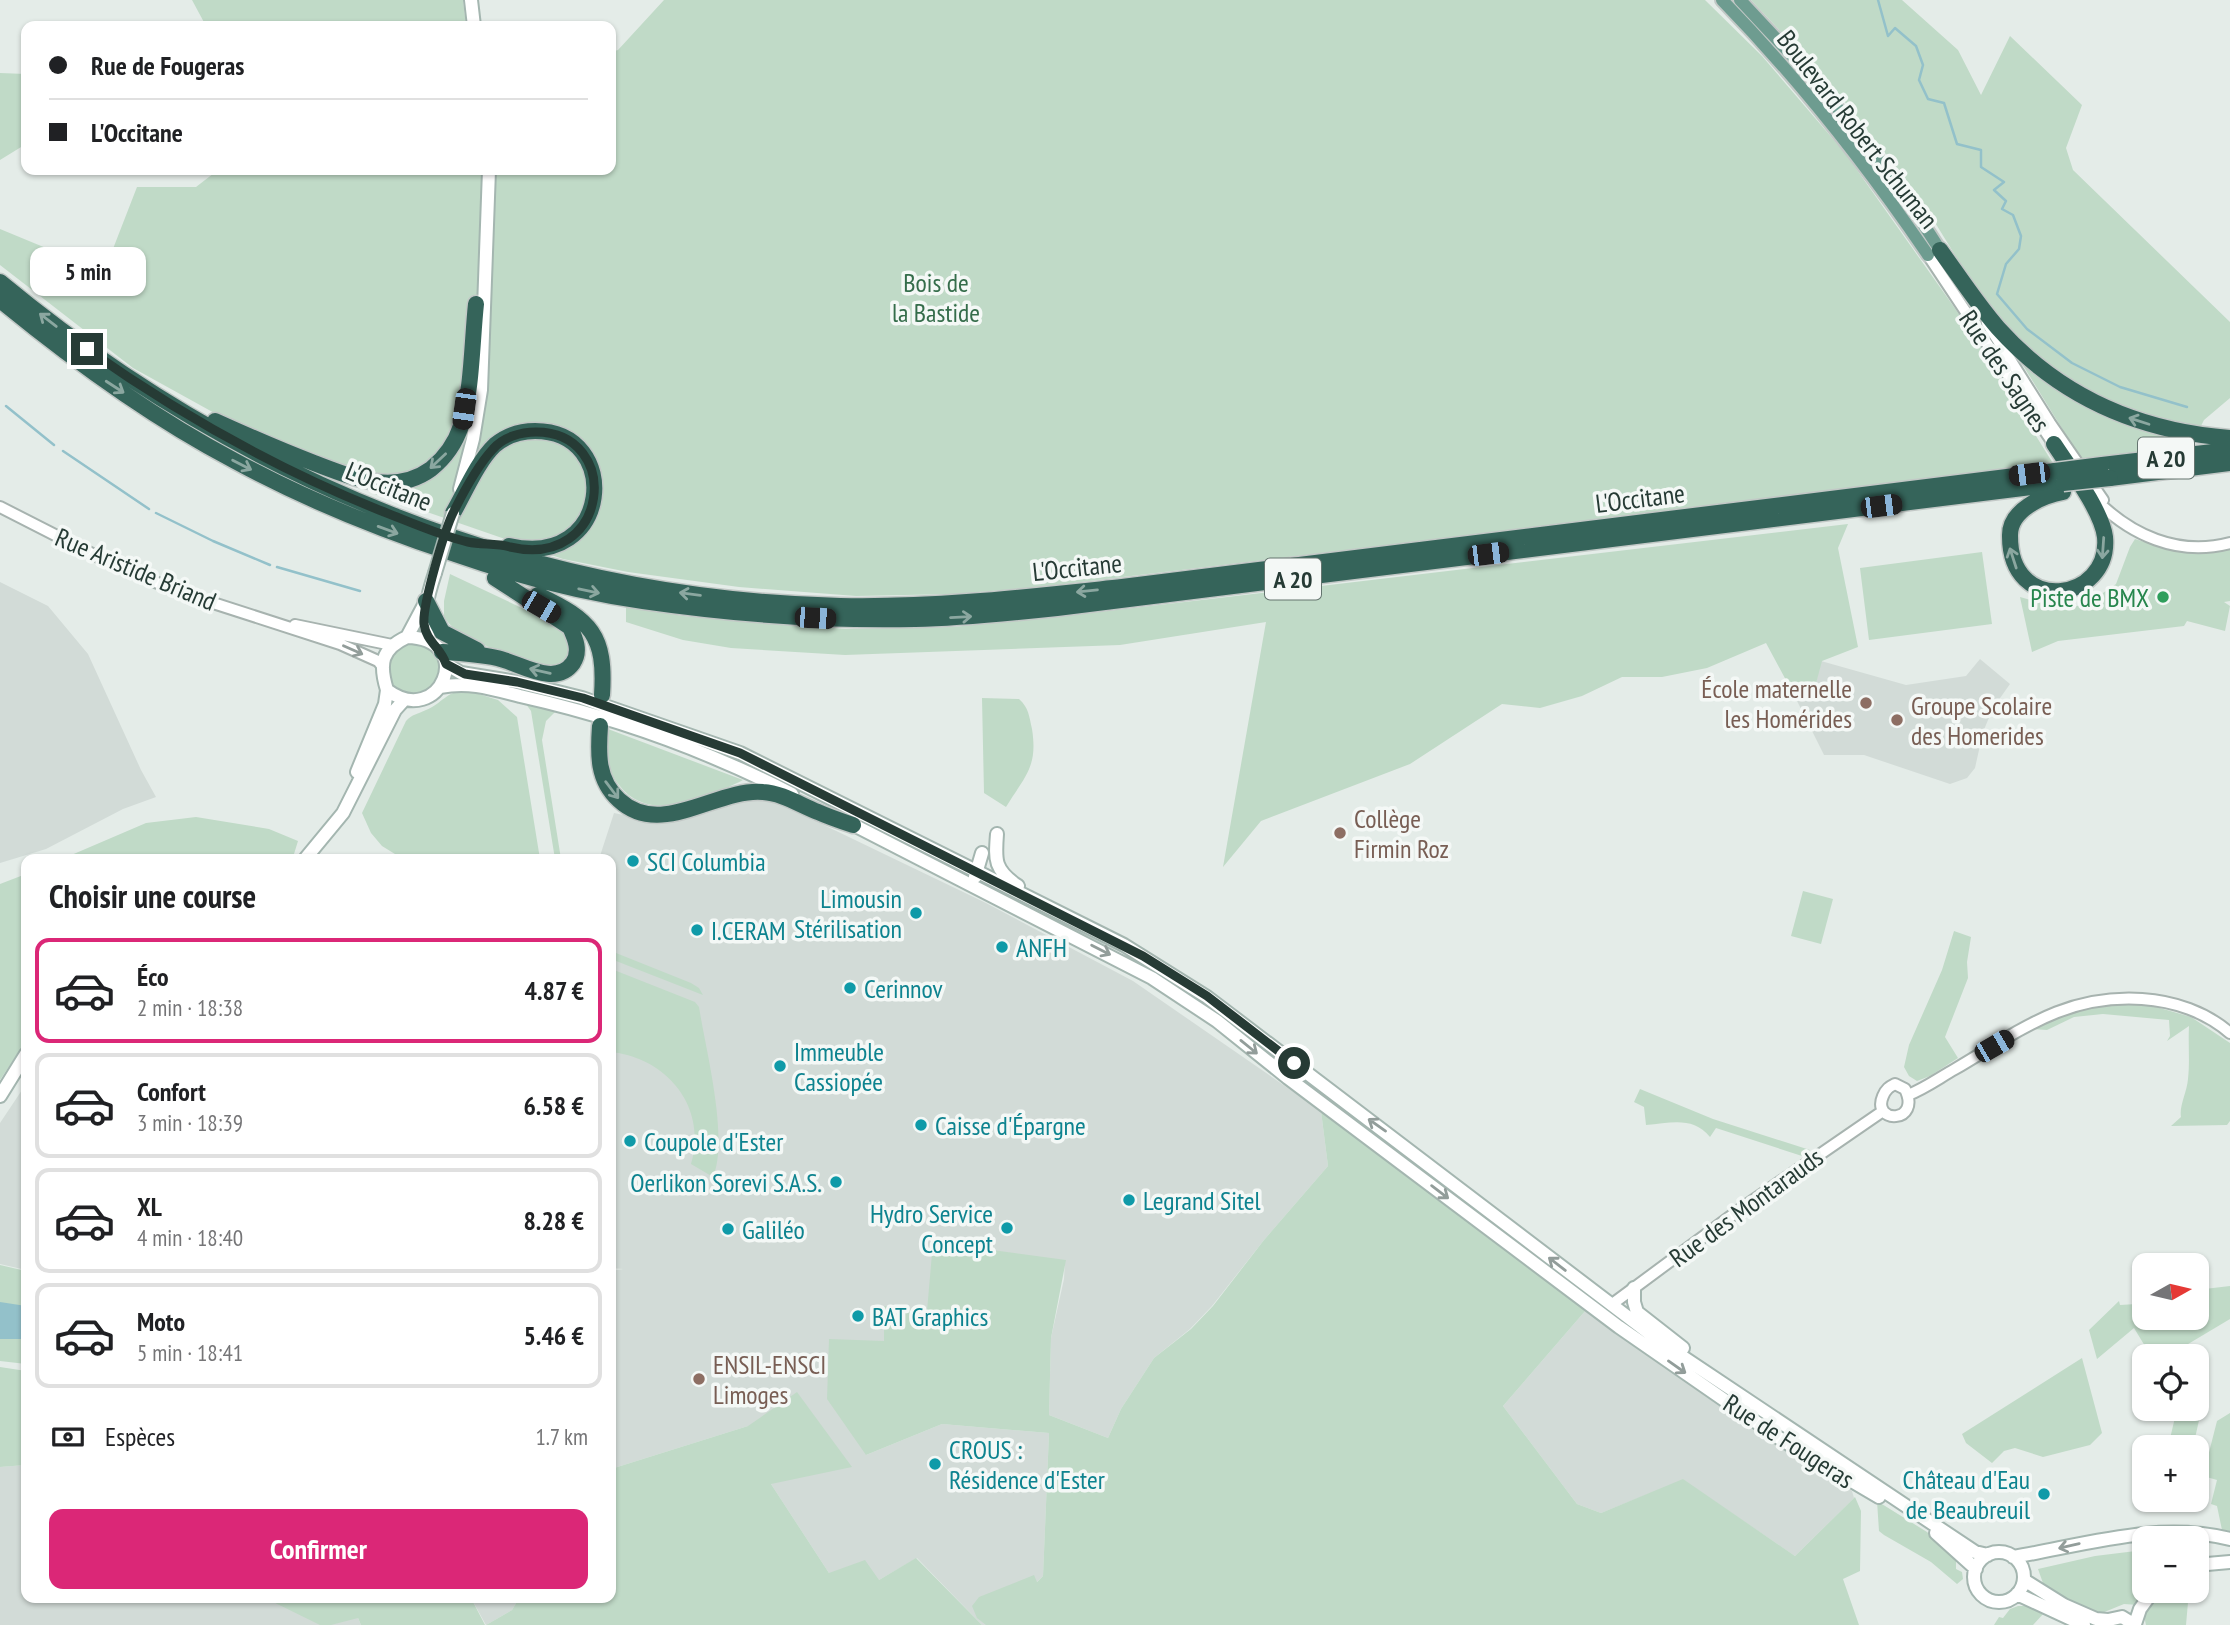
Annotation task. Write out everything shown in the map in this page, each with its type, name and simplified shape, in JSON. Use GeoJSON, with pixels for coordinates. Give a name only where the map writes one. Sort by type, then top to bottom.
{"type":"FeatureCollection","features":[{"type":"Feature","properties":{"kind":"highway"},"geometry":{"type":"LineString","coordinates":[[1934,253],[1996,325],[2038,367],[2065,386],[2120,415],[2148,425],[2178,432],[2230,438]]}},
{"type":"Feature","properties":{"kind":"highway","name":"L'Occitane"},"geometry":{"type":"LineString","coordinates":[[0,282],[67,335],[164,402],[220,435],[309,480],[418,526],[540,563],[681,593],[764,603],[916,606],[1136,585],[2062,482]]}},
{"type":"Feature","properties":{"kind":"highway","name":"L'Occitane"},"geometry":{"type":"LineString","coordinates":[[0,300],[101,378],[233,461],[345,514],[431,546],[522,575],[640,601],[768,615],[838,619],[917,619],[1057,608],[2062,482],[2230,450]]}},
{"type":"Feature","properties":{"kind":"highway"},"geometry":{"type":"LineString","coordinates":[[164,402],[355,478],[385,483],[408,481],[442,460],[457,435],[466,395],[476,304]]}},
{"type":"Feature","properties":{"kind":"highway"},"geometry":{"type":"LineString","coordinates":[[453,513],[484,459],[496,445],[507,438],[526,432],[561,435],[574,444],[585,457],[593,476],[595,496],[589,515],[581,528],[565,542],[542,549],[470,543]]}},
{"type":"Feature","properties":{"kind":"highway"},"geometry":{"type":"LineString","coordinates":[[2054,444],[2094,507],[2105,536],[2104,549],[2102,561],[2087,582],[2065,591],[2041,590],[2020,576],[2010,553],[2010,528],[2026,506],[2049,495],[2062,482],[2099,486],[2106,472]]}},
{"type":"Feature","properties":{"kind":"highway","name":"L'Occitane"},"geometry":{"type":"LineString","coordinates":[[2106,472],[2230,463]]}},
{"type":"Feature","properties":{"kind":"highway"},"geometry":{"type":"LineString","coordinates":[[431,546],[495,578],[568,609],[586,623],[598,644],[604,666],[602,695]]}},
{"type":"Feature","properties":{"kind":"highway"},"geometry":{"type":"LineString","coordinates":[[426,601],[442,632],[452,639],[547,674],[561,673],[572,665],[577,655],[576,640],[570,627],[495,578]]}},
{"type":"Feature","properties":{"kind":"highway"},"geometry":{"type":"LineString","coordinates":[[444,658],[499,658]]}},
{"type":"Feature","properties":{"kind":"highway"},"geometry":{"type":"LineString","coordinates":[[600,726],[599,757],[603,778],[615,796],[626,806],[642,813],[670,814],[736,794],[762,792],[778,795],[853,825]]}},
{"type":"Feature","properties":{"kind":"main road"},"geometry":{"type":"LineString","coordinates":[[471,0],[473,21]]}},
{"type":"Feature","properties":{"kind":"main road"},"geometry":{"type":"LineString","coordinates":[[477,0],[479,21]]}},
{"type":"Feature","properties":{"kind":"main road","name":"Boulevard Robert Schuman"},"geometry":{"type":"LineString","coordinates":[[1722,0],[1805,89],[1934,253]]}},
{"type":"Feature","properties":{"kind":"main road","name":"Boulevard Robert Schuman"},"geometry":{"type":"LineString","coordinates":[[1740,0],[1823,90],[1895,180],[1934,253]]}},
{"type":"Feature","properties":{"kind":"main road"},"geometry":{"type":"LineString","coordinates":[[478,401],[475,371],[481,175]]}},
{"type":"Feature","properties":{"kind":"main road"},"geometry":{"type":"LineString","coordinates":[[309,854],[339,815],[384,704],[387,690],[382,666],[385,655],[392,645],[407,637],[426,601],[473,439],[481,390],[489,175]]}},
{"type":"Feature","properties":{"kind":"main road"},"geometry":{"type":"LineString","coordinates":[[426,601],[424,623],[429,640],[444,658],[446,676],[441,687]]}},
{"type":"Feature","properties":{"kind":"main road"},"geometry":{"type":"LineString","coordinates":[[407,637],[429,640]]}},
{"type":"Feature","properties":{"kind":"main road","name":"Rue de Fougeras"},"geometry":{"type":"LineString","coordinates":[[444,658],[465,674],[517,682],[583,698],[740,753],[978,878],[1152,978],[1217,1021],[1280,1072],[1782,1440],[1937,1534],[1976,1569]]}},
{"type":"Feature","properties":{"kind":"main road"},"geometry":{"type":"LineString","coordinates":[[339,815],[343,813],[399,705],[428,697],[441,687],[461,683],[572,708],[739,767],[887,842],[978,878]]}},
{"type":"Feature","properties":{"kind":"main road"},"geometry":{"type":"LineString","coordinates":[[387,690],[399,705]]}},
{"type":"Feature","properties":{"kind":"main road"},"geometry":{"type":"LineString","coordinates":[[978,878],[995,861],[998,834]]}},
{"type":"Feature","properties":{"kind":"main road"},"geometry":{"type":"LineString","coordinates":[[978,878],[982,853]]}},
{"type":"Feature","properties":{"kind":"main road"},"geometry":{"type":"LineString","coordinates":[[995,861],[1011,881],[1059,914]]}},
{"type":"Feature","properties":{"kind":"main road","name":"Rue de Fougeras"},"geometry":{"type":"LineString","coordinates":[[978,878],[1143,956],[1207,996],[1395,1138],[1606,1309],[1702,1369],[1975,1552],[1989,1555]]}},
{"type":"Feature","properties":{"kind":"main road"},"geometry":{"type":"LineString","coordinates":[[0,1096],[21,1063]]}},
{"type":"Feature","properties":{"kind":"main road"},"geometry":{"type":"LineString","coordinates":[[1280,1072],[1294,1063]]}},
{"type":"Feature","properties":{"kind":"main road"},"geometry":{"type":"LineString","coordinates":[[1634,1288],[1637,1312],[1685,1350],[1702,1369]]}},
{"type":"Feature","properties":{"kind":"main road"},"geometry":{"type":"LineString","coordinates":[[2013,1557],[2022,1568],[2024,1580],[2017,1594],[2002,1602],[1986,1598],[1976,1587],[1976,1569],[1981,1560],[1997,1553],[2013,1557],[2126,1535],[2184,1534],[2230,1539]]}},
{"type":"Feature","properties":{"kind":"main road"},"geometry":{"type":"LineString","coordinates":[[2209,1564],[2230,1562]]}},
{"type":"Feature","properties":{"kind":"main road"},"geometry":{"type":"LineString","coordinates":[[2024,1580],[2064,1605],[2106,1623],[2122,1617],[2135,1625],[2144,1603]]}},
{"type":"Feature","properties":{"kind":"main road"},"geometry":{"type":"LineString","coordinates":[[2017,1594],[2084,1625]]}},
{"type":"Feature","properties":{"kind":"street","name":"Rue des Sagnes"},"geometry":{"type":"LineString","coordinates":[[1934,253],[2054,444],[2092,497],[2125,526],[2153,539],[2184,547],[2205,548],[2230,543]]}},
{"type":"Feature","properties":{"kind":"street","name":"Rue des Sagnes"},"geometry":{"type":"LineString","coordinates":[[1934,253],[2106,503],[2132,523],[2158,535],[2196,542],[2230,538]]}},
{"type":"Feature","properties":{"kind":"street","name":"Rue Aristide Briand"},"geometry":{"type":"LineString","coordinates":[[0,507],[136,575],[191,596],[340,644],[378,661],[382,666]]}},
{"type":"Feature","properties":{"kind":"street","name":"Rue Aristide Briand"},"geometry":{"type":"LineString","coordinates":[[275,623],[305,626],[392,645]]}},
{"type":"Feature","properties":{"kind":"street"},"geometry":{"type":"LineString","coordinates":[[1908,1095],[2048,1015],[2095,1000],[2154,999],[2196,1011],[2217,1021],[2230,1033]]}},
{"type":"Feature","properties":{"kind":"street"},"geometry":{"type":"LineString","coordinates":[[1895,1084],[1908,1095],[1907,1107],[1901,1116],[1890,1116],[1883,1111],[1881,1098],[1889,1087],[1895,1084]]}},
{"type":"Feature","properties":{"kind":"street","name":"Rue des Montarauds"},"geometry":{"type":"LineString","coordinates":[[1606,1309],[1742,1208],[1883,1111]]}},
{"type":"Feature","properties":{"kind":"shaded area"},"geometry":{"type":"Polygon","coordinates":[[[0,582],[48,606],[88,654],[156,797],[123,809],[46,849],[21,854],[21,857],[0,863],[0,582]]]}},
{"type":"Feature","properties":{"kind":"shaded area","name":"Groupe Scolaire des Homerides"},"geometry":{"type":"Polygon","coordinates":[[[1980,659],[2010,684],[1993,708],[1983,732],[1975,768],[1967,778],[1950,784],[1864,755],[1824,755],[1795,697],[1814,691],[1821,661],[1906,685],[1966,676],[1980,659]]]}},
{"type":"Feature","properties":{"kind":"shaded area"},"geometry":{"type":"Polygon","coordinates":[[[744,799],[774,801],[986,903],[1133,981],[1321,1111],[1328,1166],[1212,1306],[1190,1329],[1154,1358],[1121,1409],[1108,1438],[1049,1415],[1051,1338],[1064,1279],[1065,1260],[928,1312],[884,1341],[866,1455],[942,1424],[1049,1433],[1043,1576],[991,1625],[982,1625],[917,1558],[879,1580],[829,1573],[771,1484],[748,1426],[616,1467],[616,1270],[623,1269],[616,1268],[616,854],[601,854],[614,813],[662,823],[708,813],[744,799]]]}},
{"type":"Feature","properties":{"kind":"shaded area"},"geometry":{"type":"Polygon","coordinates":[[[21,1092],[21,1269],[0,1264],[0,1123],[21,1092]]]}},
{"type":"Feature","properties":{"kind":"shaded area"},"geometry":{"type":"Polygon","coordinates":[[[1586,1310],[1768,1438],[1852,1491],[1854,1498],[1795,1556],[1683,1480],[1601,1513],[1577,1504],[1503,1406],[1586,1310]]]}},
{"type":"Feature","properties":{"kind":"shaded area"},"geometry":{"type":"Polygon","coordinates":[[[21,1465],[21,1603],[351,1603],[361,1625],[0,1625],[0,1467],[21,1465]]]}},
{"type":"Feature","properties":{"kind":"shaded area"},"geometry":{"type":"Polygon","coordinates":[[[474,1603],[516,1603],[512,1610],[486,1625],[474,1603]]]}},
{"type":"Feature","properties":{"kind":"green space"},"geometry":{"type":"Polygon","coordinates":[[[192,0],[463,0],[465,21],[203,21],[192,0]]]}},
{"type":"Feature","properties":{"kind":"green space","name":"Bois de la Bastide"},"geometry":{"type":"Polygon","coordinates":[[[664,0],[1705,0],[1762,56],[1845,153],[1971,331],[2054,465],[1040,587],[954,594],[856,596],[739,587],[628,572],[563,559],[375,494],[341,465],[227,420],[133,368],[0,265],[0,229],[104,272],[137,187],[196,187],[212,175],[616,175],[618,50],[664,0]]]}},
{"type":"Feature","properties":{"kind":"green space"},"geometry":{"type":"Polygon","coordinates":[[[1751,0],[1902,0],[1958,50],[1981,95],[2010,36],[2082,105],[2066,148],[2073,170],[2230,322],[2230,398],[2204,420],[2190,448],[2082,461],[1918,195],[1833,87],[1751,0]]]}},
{"type":"Feature","properties":{"kind":"green space"},"geometry":{"type":"Polygon","coordinates":[[[0,73],[21,74],[21,147],[0,160],[0,73]]]}},
{"type":"Feature","properties":{"kind":"green space"},"geometry":{"type":"Polygon","coordinates":[[[1848,524],[1838,548],[1858,647],[1822,661],[1814,691],[1795,697],[1766,643],[1707,668],[1662,677],[1622,677],[1582,696],[1540,708],[1502,704],[1410,764],[1261,821],[1223,867],[1266,622],[1120,645],[845,655],[731,648],[683,640],[626,622],[626,606],[683,616],[846,629],[953,627],[1848,524]]]}},
{"type":"Feature","properties":{"kind":"green space"},"geometry":{"type":"Polygon","coordinates":[[[2135,539],[2182,551],[2230,548],[2230,601],[2224,602],[2230,606],[2225,631],[2187,621],[2184,626],[2058,641],[2032,652],[2020,597],[2063,609],[2087,604],[2116,584],[2135,539]]]}},
{"type":"Feature","properties":{"kind":"green space"},"geometry":{"type":"Polygon","coordinates":[[[1982,552],[1992,624],[1869,640],[1860,568],[1982,552]]]}},
{"type":"Feature","properties":{"kind":"green space"},"geometry":{"type":"Polygon","coordinates":[[[450,574],[560,626],[569,646],[562,665],[538,663],[507,654],[477,642],[454,628],[444,617],[444,601],[450,574]]]}},
{"type":"Feature","properties":{"kind":"green space"},"geometry":{"type":"Polygon","coordinates":[[[414,641],[433,649],[441,668],[433,687],[414,695],[395,687],[387,668],[395,649],[414,641]]]}},
{"type":"Feature","properties":{"kind":"green space"},"geometry":{"type":"Polygon","coordinates":[[[466,690],[498,700],[517,717],[539,854],[395,854],[382,846],[371,833],[362,813],[406,721],[459,691],[466,690]]]}},
{"type":"Feature","properties":{"kind":"green space"},"geometry":{"type":"Polygon","coordinates":[[[982,698],[1019,699],[1027,709],[1032,729],[1033,753],[1028,771],[1006,807],[984,793],[982,698]]]}},
{"type":"Feature","properties":{"kind":"green space"},"geometry":{"type":"Polygon","coordinates":[[[523,700],[559,708],[546,721],[542,740],[560,854],[554,854],[531,711],[523,700]]]}},
{"type":"Feature","properties":{"kind":"green space"},"geometry":{"type":"Polygon","coordinates":[[[608,729],[743,780],[696,800],[662,806],[646,804],[631,797],[614,779],[606,751],[608,729]]]}},
{"type":"Feature","properties":{"kind":"green space"},"geometry":{"type":"Polygon","coordinates":[[[196,817],[269,829],[298,841],[294,854],[74,854],[146,823],[196,817]]]}},
{"type":"Feature","properties":{"kind":"green space"},"geometry":{"type":"Polygon","coordinates":[[[21,876],[21,1048],[0,1080],[0,884],[21,876]]]}},
{"type":"Feature","properties":{"kind":"green space"},"geometry":{"type":"Polygon","coordinates":[[[1803,891],[1833,899],[1821,944],[1791,936],[1803,891]]]}},
{"type":"Feature","properties":{"kind":"green space"},"geometry":{"type":"Polygon","coordinates":[[[1954,931],[1971,937],[1967,962],[1968,978],[1945,1037],[1958,1058],[1917,1081],[1909,1076],[1904,1067],[1909,1045],[1942,970],[1954,931]]]}},
{"type":"Feature","properties":{"kind":"green space"},"geometry":{"type":"Polygon","coordinates":[[[616,953],[691,983],[699,988],[703,995],[616,961],[616,953]]]}},
{"type":"Feature","properties":{"kind":"green space"},"geometry":{"type":"Polygon","coordinates":[[[616,971],[695,1002],[699,1007],[711,1070],[719,1140],[713,1177],[691,1164],[695,1143],[694,1123],[688,1105],[678,1089],[650,1064],[616,1053],[616,971]]]}},
{"type":"Feature","properties":{"kind":"green space"},"geometry":{"type":"Polygon","coordinates":[[[2139,1002],[2191,1017],[2230,1043],[2230,1121],[2227,1125],[2171,1126],[2181,1117],[2187,1084],[2189,1026],[2167,1041],[2170,1036],[2169,1020],[2103,1014],[2074,1017],[2047,1030],[2030,1029],[2082,1008],[2139,1002]]]}},
{"type":"Feature","properties":{"kind":"green space"},"geometry":{"type":"Polygon","coordinates":[[[1640,1089],[1713,1119],[1810,1150],[1802,1156],[1716,1128],[1710,1137],[1689,1123],[1646,1125],[1644,1107],[1634,1102],[1640,1089]]]}},
{"type":"Feature","properties":{"kind":"green space"},"geometry":{"type":"Polygon","coordinates":[[[1321,1111],[1586,1310],[1503,1406],[1577,1504],[1601,1513],[1683,1479],[1795,1556],[1855,1497],[1861,1511],[1860,1571],[1843,1579],[1859,1625],[986,1625],[977,1618],[972,1606],[979,1597],[1034,1575],[1037,1582],[1043,1576],[1049,1433],[942,1424],[866,1455],[827,1399],[829,1339],[884,1341],[884,1306],[927,1311],[933,1242],[1066,1260],[1051,1338],[1049,1415],[1108,1438],[1121,1409],[1154,1358],[1191,1329],[1213,1306],[1264,1240],[1328,1166],[1321,1111]]]}},
{"type":"Feature","properties":{"kind":"green space"},"geometry":{"type":"Polygon","coordinates":[[[0,1265],[21,1270],[21,1363],[0,1361],[0,1265]]]}},
{"type":"Feature","properties":{"kind":"green space"},"geometry":{"type":"Polygon","coordinates":[[[2230,1286],[2230,1319],[2188,1344],[2144,1344],[2135,1330],[2209,1330],[2209,1288],[2230,1286]]]}},
{"type":"Feature","properties":{"kind":"green space"},"geometry":{"type":"Polygon","coordinates":[[[2119,1301],[2120,1305],[2132,1304],[2132,1330],[2097,1359],[2089,1330],[2119,1301]]]}},
{"type":"Feature","properties":{"kind":"green space"},"geometry":{"type":"Polygon","coordinates":[[[2082,1358],[2102,1433],[2090,1445],[2043,1457],[2015,1448],[2004,1451],[1992,1463],[1966,1443],[1962,1434],[2082,1358]]]}},
{"type":"Feature","properties":{"kind":"green space"},"geometry":{"type":"Polygon","coordinates":[[[0,1367],[21,1370],[21,1465],[0,1467],[0,1367]]]}},
{"type":"Feature","properties":{"kind":"green space"},"geometry":{"type":"Polygon","coordinates":[[[797,1392],[852,1467],[771,1484],[829,1573],[865,1560],[879,1580],[916,1558],[982,1625],[486,1625],[512,1610],[516,1603],[616,1603],[616,1467],[748,1426],[797,1392]]]}},
{"type":"Feature","properties":{"kind":"green space"},"geometry":{"type":"Polygon","coordinates":[[[2230,1413],[2230,1531],[2222,1530],[2217,1506],[2211,1504],[2217,1480],[2209,1478],[2209,1452],[2217,1421],[2230,1413]]]}},
{"type":"Feature","properties":{"kind":"green space"},"geometry":{"type":"Polygon","coordinates":[[[2174,1421],[2199,1421],[2196,1435],[2171,1435],[2174,1421]]]}},
{"type":"Feature","properties":{"kind":"green space"},"geometry":{"type":"Polygon","coordinates":[[[1877,1501],[1927,1532],[1956,1559],[1956,1569],[1962,1572],[1963,1579],[1957,1584],[1931,1562],[1879,1531],[1877,1501]]]}},
{"type":"Feature","properties":{"kind":"green space"},"geometry":{"type":"Polygon","coordinates":[[[2132,1551],[2132,1603],[2139,1603],[2138,1605],[2124,1604],[2102,1613],[2079,1606],[2044,1586],[2038,1569],[2095,1556],[2132,1551]]]}},
{"type":"Feature","properties":{"kind":"green space"},"geometry":{"type":"Polygon","coordinates":[[[275,1603],[474,1603],[485,1625],[361,1625],[358,1618],[320,1625],[275,1603]]]}},
{"type":"Feature","properties":{"kind":"green space"},"geometry":{"type":"Polygon","coordinates":[[[2149,1603],[2188,1603],[2186,1625],[2146,1625],[2149,1603]]]}},
{"type":"Feature","properties":{"kind":"green space"},"geometry":{"type":"Polygon","coordinates":[[[2031,1606],[2044,1613],[2033,1625],[1994,1625],[1999,1617],[2003,1618],[2010,1609],[2031,1606]]]}},
{"type":"Feature","properties":{"kind":"water"},"geometry":{"type":"Polygon","coordinates":[[[0,1302],[21,1305],[21,1339],[0,1339],[0,1302]]]}},
{"type":"Feature","properties":{"kind":"waterway"},"geometry":{"type":"LineString","coordinates":[[1878,0],[1888,36],[1895,28],[1916,46],[1923,65],[1919,80],[1928,99],[1944,103],[1957,144],[1981,150],[1981,167],[2004,182],[1994,190],[2006,201],[2002,209],[2013,215],[2021,236],[2019,249],[2006,264],[1997,294],[2027,329],[2072,363],[2120,387],[2187,407]]}},
{"type":"Feature","properties":{"kind":"waterway"},"geometry":{"type":"LineString","coordinates":[[6,406],[54,445]]}},
{"type":"Feature","properties":{"kind":"waterway"},"geometry":{"type":"LineString","coordinates":[[63,451],[149,509]]}},
{"type":"Feature","properties":{"kind":"waterway"},"geometry":{"type":"LineString","coordinates":[[156,513],[270,565]]}},
{"type":"Feature","properties":{"kind":"waterway"},"geometry":{"type":"LineString","coordinates":[[277,567],[360,591]]}},
{"type":"Feature","properties":{"kind":"place","name":"Piste de BMX"},"geometry":{"type":"Point","coordinates":[2163,597]}},
{"type":"Feature","properties":{"kind":"place","name":"École maternelle les Homérides"},"geometry":{"type":"Point","coordinates":[1866,703]}},
{"type":"Feature","properties":{"kind":"place","name":"Groupe Scolaire des Homerides"},"geometry":{"type":"Point","coordinates":[1897,720]}},
{"type":"Feature","properties":{"kind":"place","name":"Collège Firmin Roz"},"geometry":{"type":"Point","coordinates":[1340,833]}},
{"type":"Feature","properties":{"kind":"place","name":"SCI Columbia"},"geometry":{"type":"Point","coordinates":[633,861]}},
{"type":"Feature","properties":{"kind":"place","name":"Limousin Stérilisation"},"geometry":{"type":"Point","coordinates":[916,913]}},
{"type":"Feature","properties":{"kind":"place","name":"I.CERAM"},"geometry":{"type":"Point","coordinates":[697,930]}},
{"type":"Feature","properties":{"kind":"place","name":"ANFH"},"geometry":{"type":"Point","coordinates":[1002,947]}},
{"type":"Feature","properties":{"kind":"place","name":"Cerinnov"},"geometry":{"type":"Point","coordinates":[850,988]}},
{"type":"Feature","properties":{"kind":"place","name":"Immeuble Cassiopée"},"geometry":{"type":"Point","coordinates":[780,1066]}},
{"type":"Feature","properties":{"kind":"place","name":"Caisse d'Épargne"},"geometry":{"type":"Point","coordinates":[921,1125]}},
{"type":"Feature","properties":{"kind":"place","name":"Coupole d'Ester"},"geometry":{"type":"Point","coordinates":[630,1141]}},
{"type":"Feature","properties":{"kind":"place","name":"Oerlikon Sorevi S.A.S."},"geometry":{"type":"Point","coordinates":[836,1182]}},
{"type":"Feature","properties":{"kind":"place","name":"Legrand Sitel"},"geometry":{"type":"Point","coordinates":[1129,1200]}},
{"type":"Feature","properties":{"kind":"place","name":"Hydro Service Concept"},"geometry":{"type":"Point","coordinates":[1007,1228]}},
{"type":"Feature","properties":{"kind":"place","name":"Galiléo"},"geometry":{"type":"Point","coordinates":[728,1229]}},
{"type":"Feature","properties":{"kind":"place","name":"BAT Graphics"},"geometry":{"type":"Point","coordinates":[858,1316]}},
{"type":"Feature","properties":{"kind":"place","name":"ENSIL-ENSCI Limoges"},"geometry":{"type":"Point","coordinates":[699,1379]}},
{"type":"Feature","properties":{"kind":"place","name":"CROUS : Résidence d'Ester"},"geometry":{"type":"Point","coordinates":[935,1464]}},
{"type":"Feature","properties":{"kind":"place","name":"Château d'Eau de Beaubreuil"},"geometry":{"type":"Point","coordinates":[2044,1494]}},
{"type":"Feature","properties":{"kind":"route"},"geometry":{"type":"LineString","coordinates":[[87,349],[164,402],[262,457],[362,503],[418,526],[444,534],[470,543],[542,549],[565,542],[581,528],[589,515],[595,496],[593,476],[585,457],[574,444],[561,435],[526,432],[496,445],[484,459],[453,513],[447,533],[440,553],[426,601],[424,623],[429,640],[442,652],[446,664],[465,674],[517,682],[583,698],[740,753],[1143,956],[1207,996],[1294,1063]]}}]}
